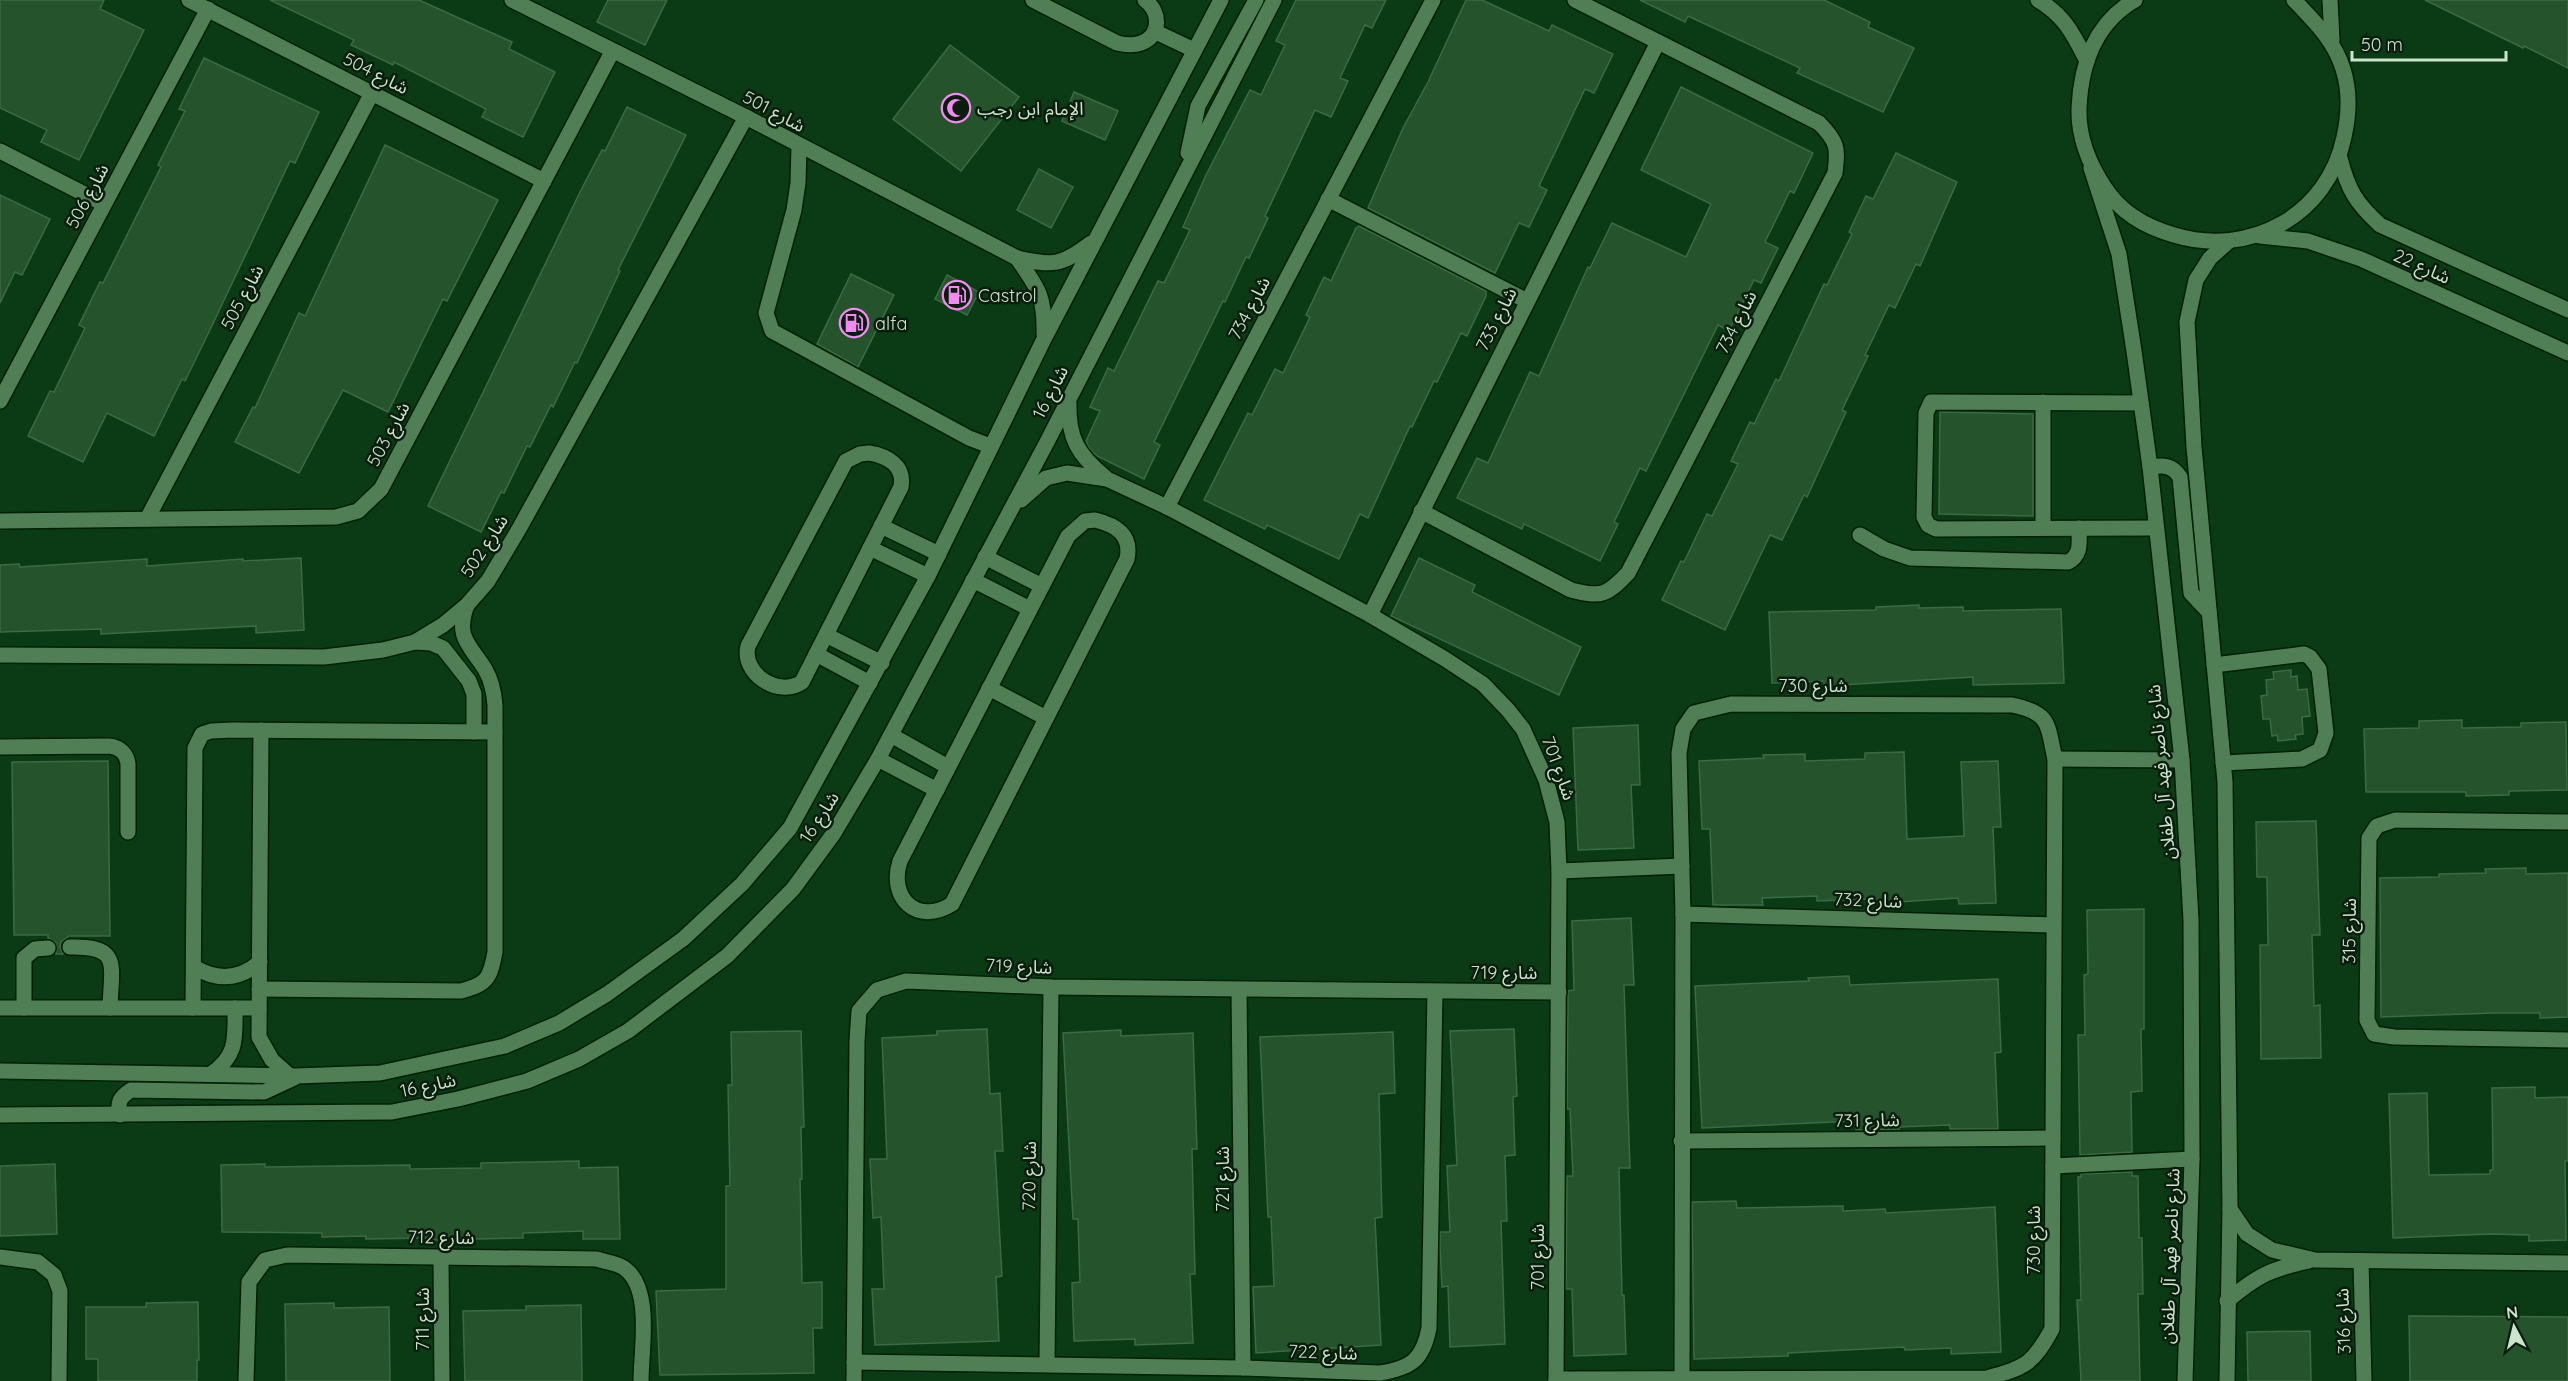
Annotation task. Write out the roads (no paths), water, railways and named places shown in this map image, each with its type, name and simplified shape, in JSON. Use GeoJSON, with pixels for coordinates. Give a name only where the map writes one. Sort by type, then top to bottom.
{"type":"FeatureCollection","features":[{"type":"Feature","properties":{"kind":"street","name":"شارع 504"},"geometry":{"type":"LineString","coordinates":[[189,0],[544,181]]}},
{"type":"Feature","properties":{"kind":"street","name":"شارع 501"},"geometry":{"type":"LineString","coordinates":[[512,0],[746,117],[1017,258],[1038,263],[1060,263],[1071,258],[1096,238]]}},
{"type":"Feature","properties":{"kind":"street"},"geometry":{"type":"LineString","coordinates":[[1034,0],[1117,43],[1139,44],[1148,40],[1156,32],[1155,11],[1145,0]]}},
{"type":"Feature","properties":{"kind":"street","name":"شارع 16"},"geometry":{"type":"LineString","coordinates":[[0,1071],[293,1076],[380,1073],[505,1046],[559,1023],[607,994],[683,939],[742,884],[790,828],[928,576],[1044,339],[1221,0]]}},
{"type":"Feature","properties":{"kind":"street"},"geometry":{"type":"LineString","coordinates":[[1184,174],[1198,106],[1256,0]]}},
{"type":"Feature","properties":{"kind":"street","name":"شارع 16"},"geometry":{"type":"LineString","coordinates":[[0,1115],[392,1112],[458,1099],[527,1081],[579,1059],[636,1025],[678,995],[735,948],[793,888],[834,833],[878,759],[1070,397],[1274,0]]}},
{"type":"Feature","properties":{"kind":"street","name":"شارع 734"},"geometry":{"type":"LineString","coordinates":[[1167,507],[1433,0]]}},
{"type":"Feature","properties":{"kind":"street","name":"شارع 734"},"geometry":{"type":"LineString","coordinates":[[1421,511],[1571,590],[1592,595],[1611,591],[1628,573],[1835,173],[1837,151],[1833,137],[1820,123],[1575,0]]}},
{"type":"Feature","properties":{"kind":"street"},"geometry":{"type":"LineString","coordinates":[[2038,0],[2056,11],[2074,36],[2087,61]]}},
{"type":"Feature","properties":{"kind":"street","name":"شارع ناصر فهد آل طفلان"},"geometry":{"type":"LineString","coordinates":[[2135,0],[2126,5],[2096,38],[2080,80],[2079,125],[2119,254],[2150,466],[2182,760],[2191,920],[2192,1160],[2185,1381]]}},
{"type":"Feature","properties":{"kind":"street"},"geometry":{"type":"LineString","coordinates":[[2091,168],[2116,205],[2153,229],[2195,242],[2240,241],[2283,225],[2316,197],[2340,158],[2349,114],[2344,70],[2324,30],[2294,0]]}},
{"type":"Feature","properties":{"kind":"street"},"geometry":{"type":"LineString","coordinates":[[2330,0],[2332,46]]}},
{"type":"Feature","properties":{"kind":"street","name":"شارع 506"},"geometry":{"type":"LineString","coordinates":[[0,401],[208,9]]}},
{"type":"Feature","properties":{"kind":"street"},"geometry":{"type":"LineString","coordinates":[[1156,32],[1194,50]]}},
{"type":"Feature","properties":{"kind":"street","name":"شارع 733"},"geometry":{"type":"LineString","coordinates":[[1370,615],[1658,42]]}},
{"type":"Feature","properties":{"kind":"street","name":"شارع 503"},"geometry":{"type":"LineString","coordinates":[[0,521],[336,517],[358,511],[381,489],[612,52]]}},
{"type":"Feature","properties":{"kind":"street","name":"شارع 505"},"geometry":{"type":"LineString","coordinates":[[147,519],[372,93]]}},
{"type":"Feature","properties":{"kind":"street","name":"شارع 502"},"geometry":{"type":"LineString","coordinates":[[0,655],[324,657],[383,650],[415,642],[443,626],[488,581],[519,529],[746,117]]}},
{"type":"Feature","properties":{"kind":"street"},"geometry":{"type":"LineString","coordinates":[[798,146],[798,183],[794,210],[766,313],[772,331],[969,438],[990,446]]}},
{"type":"Feature","properties":{"kind":"street"},"geometry":{"type":"LineString","coordinates":[[0,151],[104,204]]}},
{"type":"Feature","properties":{"kind":"street","name":"شارع 22"},"geometry":{"type":"LineString","coordinates":[[2340,158],[2346,185],[2359,206],[2380,225],[2568,310]]}},
{"type":"Feature","properties":{"kind":"street"},"geometry":{"type":"LineString","coordinates":[[1329,199],[1527,301]]}},
{"type":"Feature","properties":{"kind":"street","name":"شارع 22"},"geometry":{"type":"LineString","coordinates":[[2254,236],[2308,241],[2361,259],[2568,353]]}},
{"type":"Feature","properties":{"kind":"street"},"geometry":{"type":"LineString","coordinates":[[2226,1381],[2230,1209],[2228,911],[2223,763],[2194,447],[2187,322],[2196,280],[2210,258],[2229,241]]}},
{"type":"Feature","properties":{"kind":"street","name":"شارع 501"},"geometry":{"type":"LineString","coordinates":[[1017,258],[1038,288],[1044,304],[1044,339]]}},
{"type":"Feature","properties":{"kind":"street","name":"شارع 701"},"geometry":{"type":"LineString","coordinates":[[1070,397],[1069,424],[1077,447],[1087,463],[1107,479],[1167,507],[1370,615],[1445,659],[1483,684],[1523,729],[1546,780],[1557,822],[1559,992],[1556,1380]]}},
{"type":"Feature","properties":{"kind":"street"},"geometry":{"type":"LineString","coordinates":[[2141,403],[1939,400],[1929,405],[1926,413],[1924,517],[1928,525],[1936,529],[2156,528]]}},
{"type":"Feature","properties":{"kind":"street"},"geometry":{"type":"LineString","coordinates":[[2043,402],[2043,528]]}},
{"type":"Feature","properties":{"kind":"street"},"geometry":{"type":"LineString","coordinates":[[860,454],[879,454],[895,463],[901,474],[901,487],[870,548],[802,682],[789,688],[776,686],[753,674],[746,661],[748,646],[846,461],[860,454]]}},
{"type":"Feature","properties":{"kind":"street"},"geometry":{"type":"LineString","coordinates":[[2150,466],[2163,465],[2174,468],[2180,477],[2191,593],[2209,612]]}},
{"type":"Feature","properties":{"kind":"street","name":"شارع 701"},"geometry":{"type":"LineString","coordinates":[[1007,516],[1031,490],[1046,478],[1067,473],[1107,479]]}},
{"type":"Feature","properties":{"kind":"street"},"geometry":{"type":"LineString","coordinates":[[1085,521],[1105,522],[1124,534],[1128,550],[1127,559],[952,903],[941,911],[927,913],[908,905],[900,895],[896,872],[1042,586],[1068,536],[1085,521]]}},
{"type":"Feature","properties":{"kind":"street"},"geometry":{"type":"LineString","coordinates":[[881,526],[939,554]]}},
{"type":"Feature","properties":{"kind":"street"},"geometry":{"type":"LineString","coordinates":[[1860,535],[1884,549],[1910,558],[2064,562],[2072,560],[2077,555],[2079,528]]}},
{"type":"Feature","properties":{"kind":"street"},"geometry":{"type":"LineString","coordinates":[[870,548],[928,576]]}},
{"type":"Feature","properties":{"kind":"street"},"geometry":{"type":"LineString","coordinates":[[985,557],[1042,586]]}},
{"type":"Feature","properties":{"kind":"street"},"geometry":{"type":"LineString","coordinates":[[973,580],[1030,609]]}},
{"type":"Feature","properties":{"kind":"street"},"geometry":{"type":"LineString","coordinates":[[259,988],[460,991],[478,986],[491,972],[495,952],[493,688],[462,631],[462,618],[466,605]]}},
{"type":"Feature","properties":{"kind":"street"},"geometry":{"type":"LineString","coordinates":[[826,635],[882,663]]}},
{"type":"Feature","properties":{"kind":"street"},"geometry":{"type":"LineString","coordinates":[[415,642],[430,643],[443,648],[469,681],[474,694],[474,732]]}},
{"type":"Feature","properties":{"kind":"street"},"geometry":{"type":"LineString","coordinates":[[816,654],[870,683]]}},
{"type":"Feature","properties":{"kind":"street"},"geometry":{"type":"LineString","coordinates":[[2214,664],[2304,654],[2310,657],[2319,669],[2326,733],[2320,750],[2302,759],[2223,763]]}},
{"type":"Feature","properties":{"kind":"street"},"geometry":{"type":"LineString","coordinates":[[989,688],[1046,718]]}},
{"type":"Feature","properties":{"kind":"street","name":"شارع 730"},"geometry":{"type":"LineString","coordinates":[[1556,1380],[1682,1380],[1987,1378],[2020,1369],[2038,1354],[2052,1329],[2055,759],[2046,721],[2034,709],[2012,705],[1731,704],[1694,713],[1683,729],[1679,753],[1683,914],[1682,1380]]}},
{"type":"Feature","properties":{"kind":"street"},"geometry":{"type":"LineString","coordinates":[[193,1008],[195,748],[202,734],[211,731],[261,730],[495,732]]}},
{"type":"Feature","properties":{"kind":"street"},"geometry":{"type":"LineString","coordinates":[[120,1115],[118,1105],[121,1096],[131,1090],[264,1092],[293,1076],[272,1060],[259,1037],[261,730]]}},
{"type":"Feature","properties":{"kind":"street"},"geometry":{"type":"LineString","coordinates":[[891,735],[948,767]]}},
{"type":"Feature","properties":{"kind":"street"},"geometry":{"type":"LineString","coordinates":[[0,747],[114,746],[119,748],[126,755],[128,764],[128,832]]}},
{"type":"Feature","properties":{"kind":"street"},"geometry":{"type":"LineString","coordinates":[[878,759],[937,790]]}},
{"type":"Feature","properties":{"kind":"street"},"geometry":{"type":"LineString","coordinates":[[2055,759],[2182,760]]}},
{"type":"Feature","properties":{"kind":"street","name":"شارع 315"},"geometry":{"type":"LineString","coordinates":[[2568,822],[2395,820],[2377,826],[2369,837],[2367,1020],[2374,1034],[2394,1037],[2568,1040]]}},
{"type":"Feature","properties":{"kind":"street"},"geometry":{"type":"LineString","coordinates":[[1559,871],[1682,866]]}},
{"type":"Feature","properties":{"kind":"street","name":"شارع 732"},"geometry":{"type":"LineString","coordinates":[[1683,914],[2053,925]]}},
{"type":"Feature","properties":{"kind":"street"},"geometry":{"type":"LineString","coordinates":[[70,947],[95,947],[107,955],[111,964],[111,1008]]}},
{"type":"Feature","properties":{"kind":"street"},"geometry":{"type":"LineString","coordinates":[[24,1008],[24,958],[31,950],[48,948]]}},
{"type":"Feature","properties":{"kind":"street"},"geometry":{"type":"LineString","coordinates":[[194,967],[213,976],[225,977],[243,973],[260,962]]}},
{"type":"Feature","properties":{"kind":"street","name":"شارع 719"},"geometry":{"type":"LineString","coordinates":[[854,1381],[859,1011],[877,990],[906,981],[1051,987],[1559,992]]}},
{"type":"Feature","properties":{"kind":"street","name":"شارع 720"},"geometry":{"type":"LineString","coordinates":[[1047,1364],[1051,987]]}},
{"type":"Feature","properties":{"kind":"street","name":"شارع 721"},"geometry":{"type":"LineString","coordinates":[[1239,990],[1243,1368]]}},
{"type":"Feature","properties":{"kind":"street","name":"شارع 722"},"geometry":{"type":"LineString","coordinates":[[854,1362],[1243,1368],[1380,1373],[1400,1370],[1414,1361],[1425,1349],[1429,1328],[1435,992]]}},
{"type":"Feature","properties":{"kind":"street"},"geometry":{"type":"LineString","coordinates":[[0,1008],[259,1008]]}},
{"type":"Feature","properties":{"kind":"street"},"geometry":{"type":"LineString","coordinates":[[211,1074],[224,1065],[233,1047],[235,1008]]}},
{"type":"Feature","properties":{"kind":"street","name":"شارع 731"},"geometry":{"type":"LineString","coordinates":[[1681,1141],[2053,1138]]}},
{"type":"Feature","properties":{"kind":"street"},"geometry":{"type":"LineString","coordinates":[[2053,1166],[2192,1160]]}},
{"type":"Feature","properties":{"kind":"street"},"geometry":{"type":"LineString","coordinates":[[2230,1209],[2247,1234],[2272,1251],[2315,1260],[2568,1263]]}},
{"type":"Feature","properties":{"kind":"street","name":"شارع 712"},"geometry":{"type":"LineString","coordinates":[[246,1381],[249,1282],[265,1260],[287,1255],[597,1259],[623,1267],[637,1282],[643,1302],[641,1381]]}},
{"type":"Feature","properties":{"kind":"street"},"geometry":{"type":"LineString","coordinates":[[0,1257],[38,1262],[54,1275],[60,1291],[59,1381]]}},
{"type":"Feature","properties":{"kind":"street","name":"شارع 711"},"geometry":{"type":"LineString","coordinates":[[441,1257],[442,1381]]}},
{"type":"Feature","properties":{"kind":"street"},"geometry":{"type":"LineString","coordinates":[[2227,1301],[2248,1283],[2275,1268],[2315,1260]]}},
{"type":"Feature","properties":{"kind":"street","name":"شارع 316"},"geometry":{"type":"LineString","coordinates":[[2361,1261],[2364,1381]]}},
{"type":"Feature","properties":{"kind":"place","name":"الإمام ابن رجب"},"geometry":{"type":"Point","coordinates":[956,108]}},
{"type":"Feature","properties":{"kind":"place","name":"Castrol"},"geometry":{"type":"Point","coordinates":[957,295]}},
{"type":"Feature","properties":{"kind":"place","name":"alfa"},"geometry":{"type":"Point","coordinates":[854,323]}}]}
